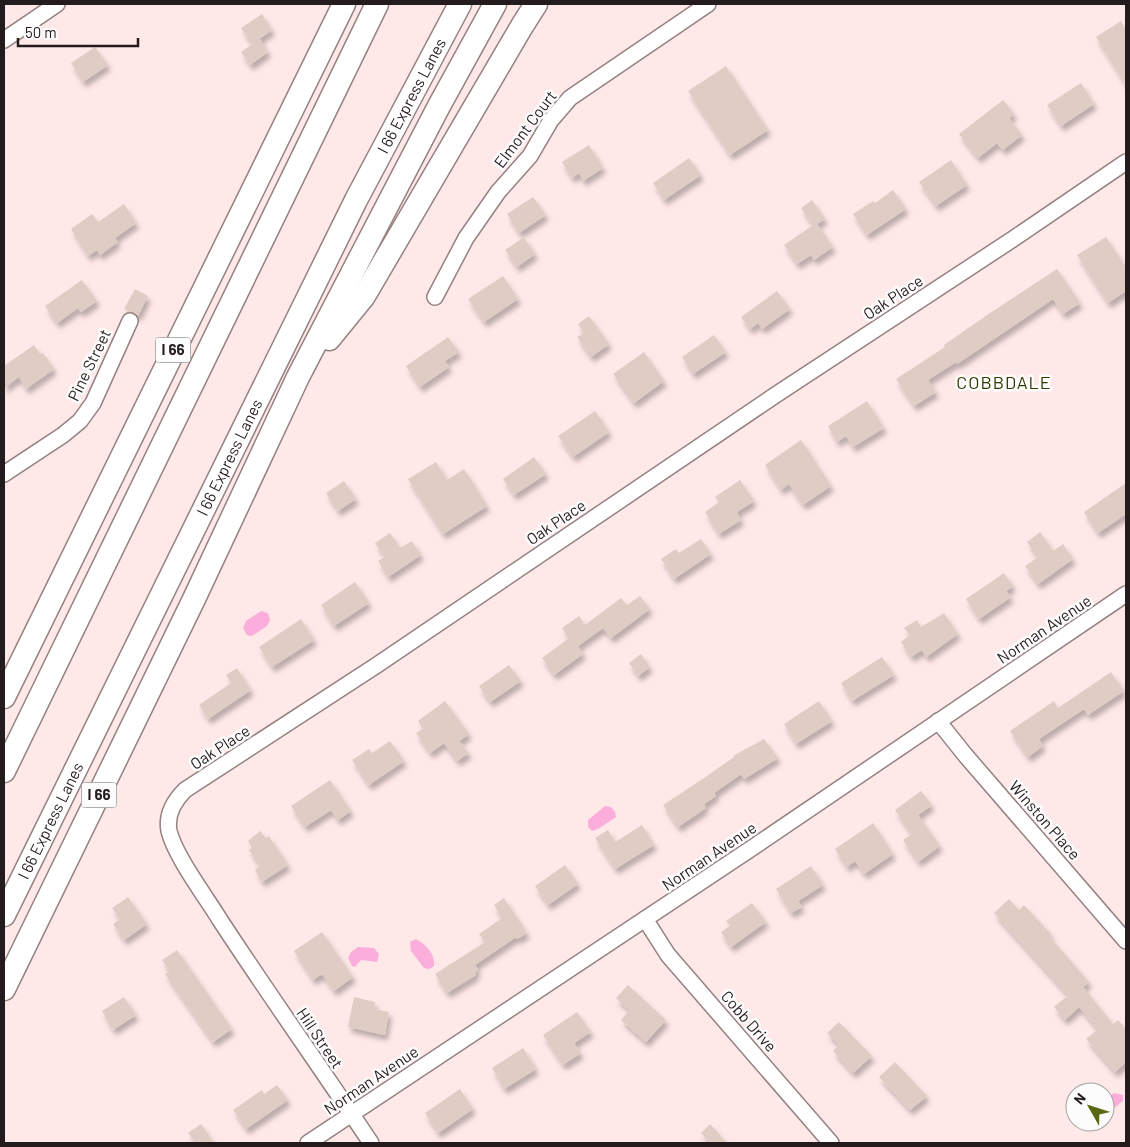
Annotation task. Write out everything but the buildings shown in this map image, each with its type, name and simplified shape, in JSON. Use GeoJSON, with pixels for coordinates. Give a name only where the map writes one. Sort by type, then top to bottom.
{"type":"FeatureCollection","features":[{"type":"Feature","properties":{"kind":"highway"},"geometry":{"type":"LineString","coordinates":[[333,26],[338,4]]}},
{"type":"Feature","properties":{"kind":"highway","name":"I 66"},"geometry":{"type":"LineString","coordinates":[[4,697],[344,4]]}},
{"type":"Feature","properties":{"kind":"highway"},"geometry":{"type":"LineString","coordinates":[[4,771],[377,4]]}},
{"type":"Feature","properties":{"kind":"highway","name":"I 66 Express Lanes"},"geometry":{"type":"LineString","coordinates":[[4,915],[356,200],[460,4]]}},
{"type":"Feature","properties":{"kind":"highway","name":"I 66"},"geometry":{"type":"LineString","coordinates":[[4,989],[189,608],[298,377],[434,115],[496,4]]}},
{"type":"Feature","properties":{"kind":"highway"},"geometry":{"type":"LineString","coordinates":[[298,377],[364,296],[536,4]]}},
{"type":"Feature","properties":{"kind":"street"},"geometry":{"type":"LineString","coordinates":[[4,40],[57,4]]}},
{"type":"Feature","properties":{"kind":"street","name":"Elmont Court"},"geometry":{"type":"LineString","coordinates":[[435,297],[466,238],[498,192],[530,156],[551,120],[570,98],[708,4]]}},
{"type":"Feature","properties":{"kind":"street","name":"Oak Place"},"geometry":{"type":"LineString","coordinates":[[257,976],[187,869],[176,847],[170,832],[169,823],[171,810],[181,794],[377,665],[776,394],[1013,239],[1126,162]]}},
{"type":"Feature","properties":{"kind":"street","name":"Pine Street"},"geometry":{"type":"LineString","coordinates":[[4,474],[63,435],[84,416],[93,403],[130,321]]}},
{"type":"Feature","properties":{"kind":"street","name":"Norman Avenue"},"geometry":{"type":"LineString","coordinates":[[308,1143],[755,846],[1126,594]]}},
{"type":"Feature","properties":{"kind":"street","name":"Winston Place"},"geometry":{"type":"LineString","coordinates":[[938,721],[966,756],[1126,940]]}},
{"type":"Feature","properties":{"kind":"street","name":"Cobb Drive"},"geometry":{"type":"LineString","coordinates":[[645,919],[668,955],[831,1143]]}},
{"type":"Feature","properties":{"kind":"street","name":"Hill Street"},"geometry":{"type":"LineString","coordinates":[[257,976],[350,1115],[371,1143]]}},
{"type":"Feature","properties":{"kind":"shaded area"},"geometry":{"type":"Polygon","coordinates":[[[261,611],[268,613],[270,620],[267,626],[252,636],[247,635],[243,628],[246,621],[261,611]]]}},
{"type":"Feature","properties":{"kind":"shaded area"},"geometry":{"type":"Polygon","coordinates":[[[605,806],[611,807],[616,817],[592,831],[588,827],[588,820],[605,806]]]}},
{"type":"Feature","properties":{"kind":"shaded area"},"geometry":{"type":"Polygon","coordinates":[[[416,939],[424,944],[432,954],[434,966],[429,969],[424,968],[411,951],[410,942],[416,939]]]}},
{"type":"Feature","properties":{"kind":"shaded area"},"geometry":{"type":"Polygon","coordinates":[[[358,947],[374,948],[379,954],[377,962],[361,960],[355,967],[352,966],[348,958],[351,952],[358,947]]]}},
{"type":"Feature","properties":{"kind":"shaded area"},"geometry":{"type":"Polygon","coordinates":[[[1115,1093],[1123,1095],[1123,1101],[1115,1107],[1115,1093]]]}},
{"type":"Feature","properties":{"kind":"district","name":"COBBDALE"},"geometry":{"type":"Point","coordinates":[1004,383]}}]}
